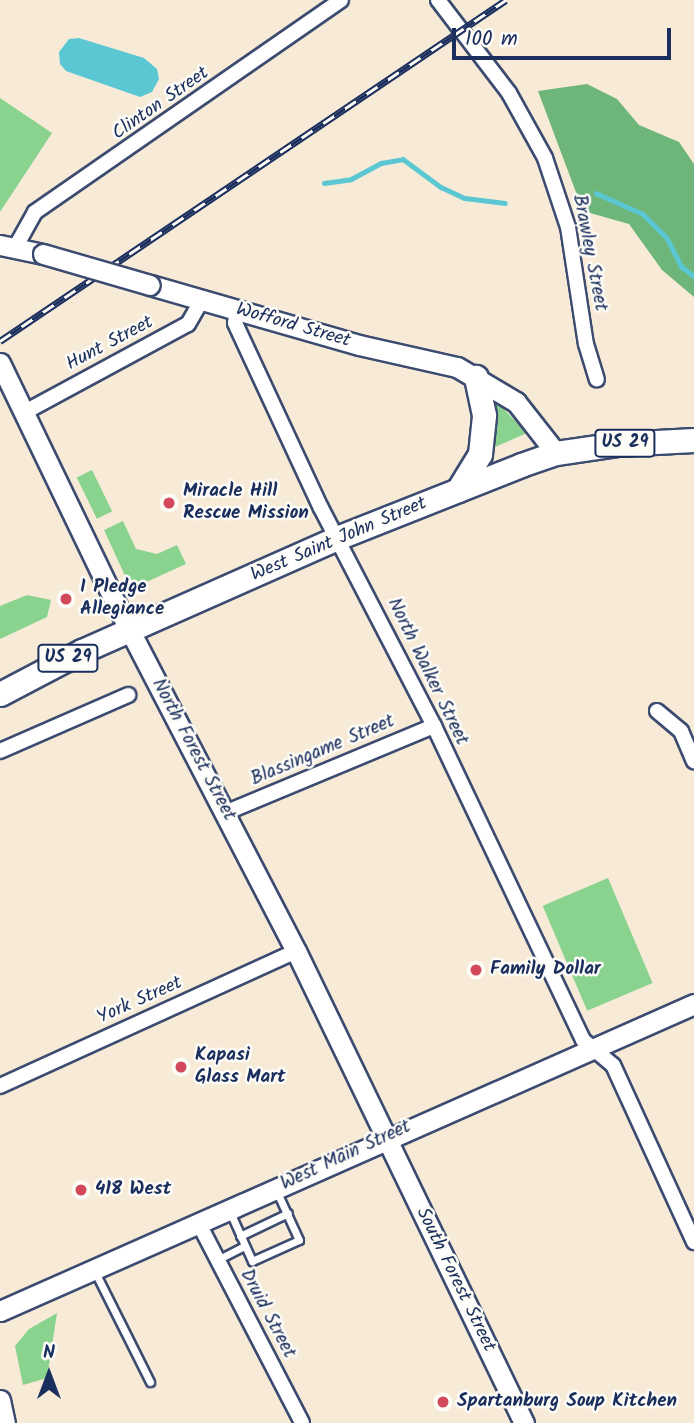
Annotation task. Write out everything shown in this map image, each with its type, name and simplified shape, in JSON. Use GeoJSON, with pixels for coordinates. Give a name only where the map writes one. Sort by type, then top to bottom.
{"type":"FeatureCollection","features":[{"type":"Feature","properties":{"kind":"main road"},"geometry":{"type":"LineString","coordinates":[[458,490],[480,454],[484,415],[476,377]]}},
{"type":"Feature","properties":{"kind":"main road","name":"West Saint John Street"},"geometry":{"type":"LineString","coordinates":[[0,694],[131,631],[337,538],[556,453],[618,444],[694,440]]}},
{"type":"Feature","properties":{"kind":"street","name":"Clinton Street"},"geometry":{"type":"LineString","coordinates":[[7,247],[35,212],[341,0]]}},
{"type":"Feature","properties":{"kind":"street","name":"Brawley Street"},"geometry":{"type":"LineString","coordinates":[[438,0],[509,93],[545,158],[568,227],[586,344],[597,379]]}},
{"type":"Feature","properties":{"kind":"street","name":"Wofford Street"},"geometry":{"type":"LineString","coordinates":[[7,247],[43,254],[202,300],[457,367],[516,402],[556,453]]}},
{"type":"Feature","properties":{"kind":"street","name":"Hunt Street"},"geometry":{"type":"LineString","coordinates":[[24,412],[188,324],[202,300]]}},
{"type":"Feature","properties":{"kind":"street","name":"North Walker Street"},"geometry":{"type":"LineString","coordinates":[[237,309],[235,323],[337,538],[592,1049],[613,1065],[694,1242]]}},
{"type":"Feature","properties":{"kind":"street","name":"North Forest Street"},"geometry":{"type":"LineString","coordinates":[[2,368],[131,631],[227,812],[385,1138]]}},
{"type":"Feature","properties":{"kind":"street"},"geometry":{"type":"LineString","coordinates":[[0,751],[128,695]]}},
{"type":"Feature","properties":{"kind":"street"},"geometry":{"type":"LineString","coordinates":[[657,711],[681,732],[694,761]]}},
{"type":"Feature","properties":{"kind":"street","name":"Blassingame Street"},"geometry":{"type":"LineString","coordinates":[[227,812],[433,726]]}},
{"type":"Feature","properties":{"kind":"street","name":"York Street"},"geometry":{"type":"LineString","coordinates":[[0,1086],[296,951]]}},
{"type":"Feature","properties":{"kind":"street","name":"West Main Street"},"geometry":{"type":"LineString","coordinates":[[0,1311],[385,1138],[694,1004]]}},
{"type":"Feature","properties":{"kind":"street","name":"South Forest Street"},"geometry":{"type":"LineString","coordinates":[[385,1138],[524,1423]]}},
{"type":"Feature","properties":{"kind":"street","name":"Druid Street"},"geometry":{"type":"LineString","coordinates":[[198,1222],[302,1423]]}},
{"type":"Feature","properties":{"kind":"street"},"geometry":{"type":"LineString","coordinates":[[0,1400],[5,1423]]}},
{"type":"Feature","properties":{"kind":"lane"},"geometry":{"type":"LineString","coordinates":[[228,1209],[252,1261],[299,1240],[275,1188]]}},
{"type":"Feature","properties":{"kind":"lane"},"geometry":{"type":"LineString","coordinates":[[240,1236],[288,1213]]}},
{"type":"Feature","properties":{"kind":"lane"},"geometry":{"type":"LineString","coordinates":[[217,1260],[245,1246]]}},
{"type":"Feature","properties":{"kind":"lane"},"geometry":{"type":"LineString","coordinates":[[93,1268],[150,1382]]}},
{"type":"Feature","properties":{"kind":"green space"},"geometry":{"type":"Polygon","coordinates":[[[587,84],[617,99],[639,125],[679,142],[694,164],[694,297],[662,270],[629,224],[583,211],[538,91],[587,84]]]}},
{"type":"Feature","properties":{"kind":"green space"},"geometry":{"type":"Polygon","coordinates":[[[0,98],[52,133],[0,212],[0,98]]]}},
{"type":"Feature","properties":{"kind":"green space"},"geometry":{"type":"Polygon","coordinates":[[[495,400],[527,433],[495,447],[497,416],[495,400]]]}},
{"type":"Feature","properties":{"kind":"green space"},"geometry":{"type":"Polygon","coordinates":[[[92,470],[112,511],[97,519],[77,477],[92,470]]]}},
{"type":"Feature","properties":{"kind":"green space"},"geometry":{"type":"Polygon","coordinates":[[[123,521],[136,549],[157,554],[177,545],[186,564],[131,589],[104,530],[123,521]]]}},
{"type":"Feature","properties":{"kind":"green space"},"geometry":{"type":"Polygon","coordinates":[[[27,595],[51,600],[47,617],[0,639],[0,606],[27,595]]]}},
{"type":"Feature","properties":{"kind":"green space"},"geometry":{"type":"Polygon","coordinates":[[[608,878],[653,983],[587,1011],[543,906],[608,878]]]}},
{"type":"Feature","properties":{"kind":"green space"},"geometry":{"type":"Polygon","coordinates":[[[57,1313],[47,1378],[23,1385],[15,1346],[29,1329],[57,1313]]]}},
{"type":"Feature","properties":{"kind":"water"},"geometry":{"type":"Polygon","coordinates":[[[79,38],[144,58],[157,69],[159,79],[152,92],[140,97],[66,71],[60,64],[59,52],[69,39],[79,38]]]}},
{"type":"Feature","properties":{"kind":"waterway"},"geometry":{"type":"LineString","coordinates":[[324,183],[351,179],[381,163],[403,159],[441,187],[465,198],[505,203]]}},
{"type":"Feature","properties":{"kind":"waterway"},"geometry":{"type":"LineString","coordinates":[[596,193],[643,214],[667,238],[682,267],[694,276]]}},
{"type":"Feature","properties":{"kind":"railway"},"geometry":{"type":"LineString","coordinates":[[0,341],[506,0]]}},
{"type":"Feature","properties":{"kind":"place","name":"Miracle Hill Rescue Mission"},"geometry":{"type":"Point","coordinates":[169,503]}},
{"type":"Feature","properties":{"kind":"place","name":"I Pledge Allegiance"},"geometry":{"type":"Point","coordinates":[66,599]}},
{"type":"Feature","properties":{"kind":"place","name":"Family Dollar"},"geometry":{"type":"Point","coordinates":[476,970]}},
{"type":"Feature","properties":{"kind":"place","name":"Kapasi Glass Mart"},"geometry":{"type":"Point","coordinates":[181,1067]}},
{"type":"Feature","properties":{"kind":"place","name":"418 West"},"geometry":{"type":"Point","coordinates":[81,1190]}},
{"type":"Feature","properties":{"kind":"place","name":"Spartanburg Soup Kitchen"},"geometry":{"type":"Point","coordinates":[443,1402]}}]}
